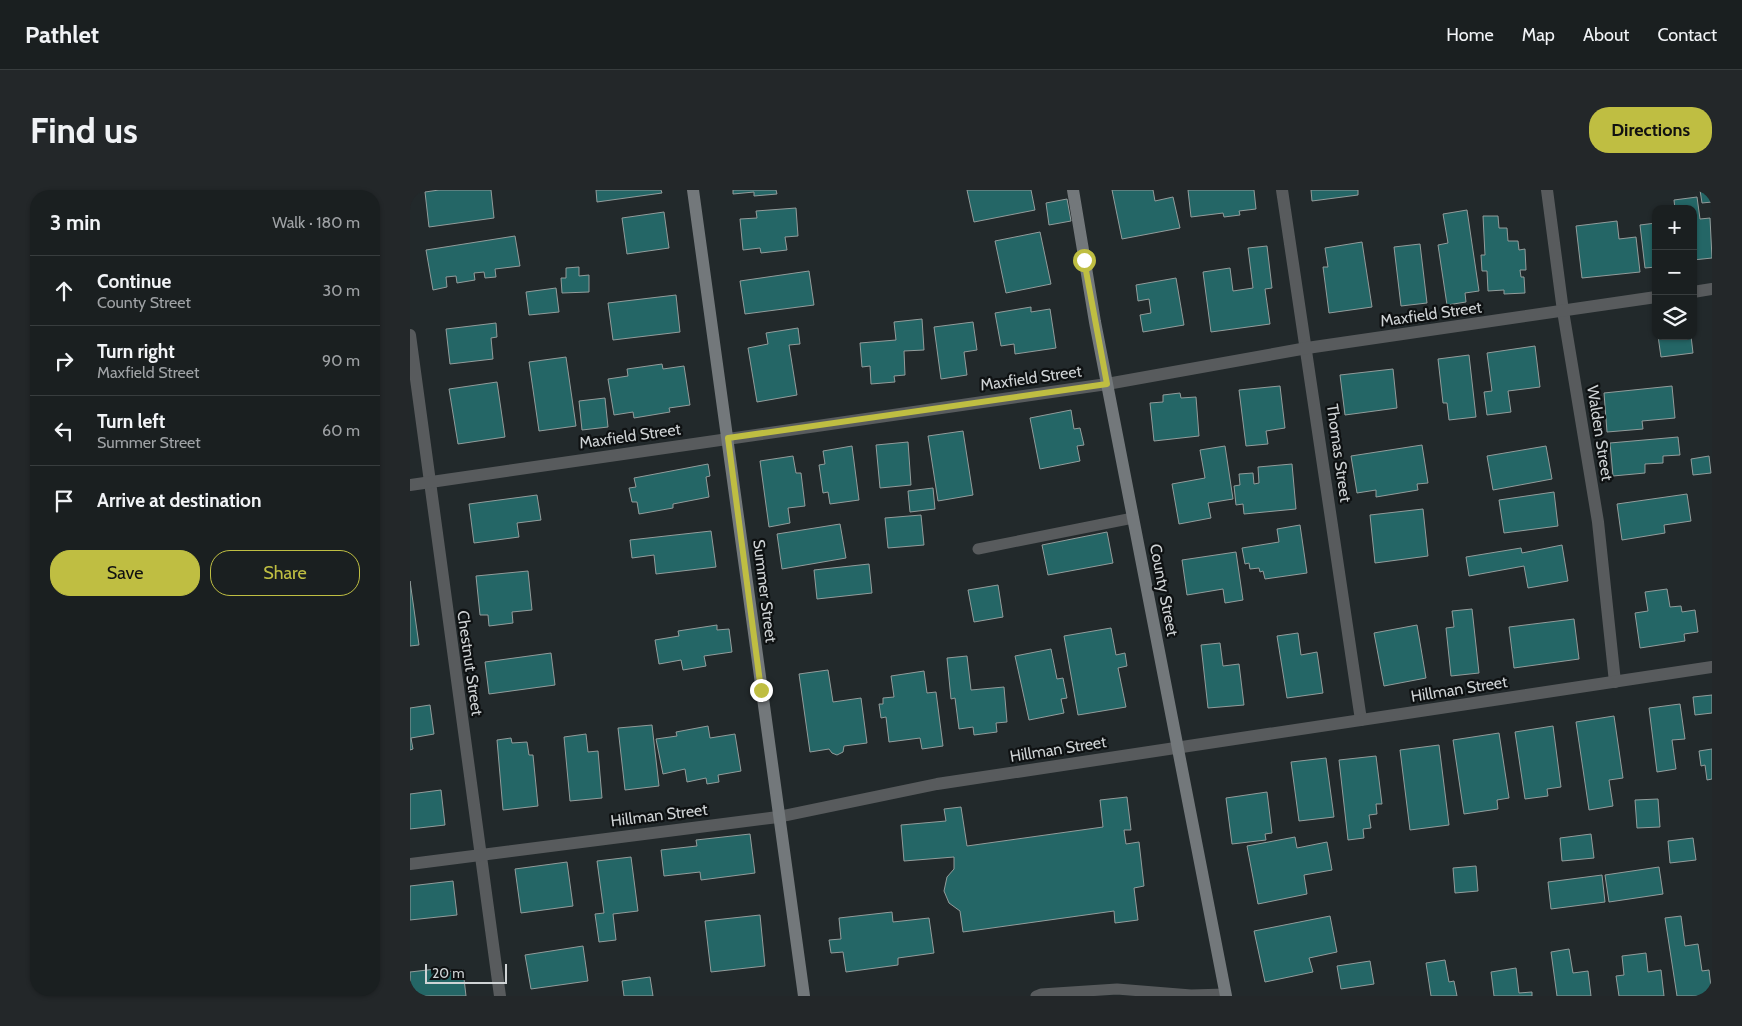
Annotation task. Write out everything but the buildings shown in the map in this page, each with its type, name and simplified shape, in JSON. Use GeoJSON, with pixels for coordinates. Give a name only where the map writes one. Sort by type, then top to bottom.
{"type":"FeatureCollection","features":[{"type":"Feature","properties":{"kind":"main road","name":"Summer Street"},"geometry":{"type":"LineString","coordinates":[[693,190],[804,996]]}},
{"type":"Feature","properties":{"kind":"main road","name":"County Street"},"geometry":{"type":"LineString","coordinates":[[1073,190],[1107,384],[1179,748],[1225,995]]}},
{"type":"Feature","properties":{"kind":"street","name":"Thomas Street"},"geometry":{"type":"LineString","coordinates":[[1282,190],[1361,720]]}},
{"type":"Feature","properties":{"kind":"street","name":"Walden Street"},"geometry":{"type":"LineString","coordinates":[[1547,190],[1563,311],[1598,522],[1615,682]]}},
{"type":"Feature","properties":{"kind":"street"},"geometry":{"type":"LineString","coordinates":[[1697,291],[1712,289]]}},
{"type":"Feature","properties":{"kind":"street","name":"Maxfield Street"},"geometry":{"type":"LineString","coordinates":[[410,485],[1107,384],[1307,348],[1652,298]]}},
{"type":"Feature","properties":{"kind":"street","name":"Chestnut Street"},"geometry":{"type":"LineString","coordinates":[[410,335],[479,853],[500,996]]}},
{"type":"Feature","properties":{"kind":"street","name":"Hillman Street"},"geometry":{"type":"LineString","coordinates":[[410,864],[479,853],[778,817],[937,784],[1712,667]]}},
{"type":"Feature","properties":{"kind":"lane"},"geometry":{"type":"LineString","coordinates":[[978,549],[1134,518]]}},
{"type":"Feature","properties":{"kind":"lane"},"geometry":{"type":"LineString","coordinates":[[1036,996],[1041,994],[1117,989],[1178,995],[1225,995]]}},
{"type":"Feature","properties":{"kind":"route"},"geometry":{"type":"LineString","coordinates":[[761,690],[728,438],[1107,384],[1084,260]]}}]}
